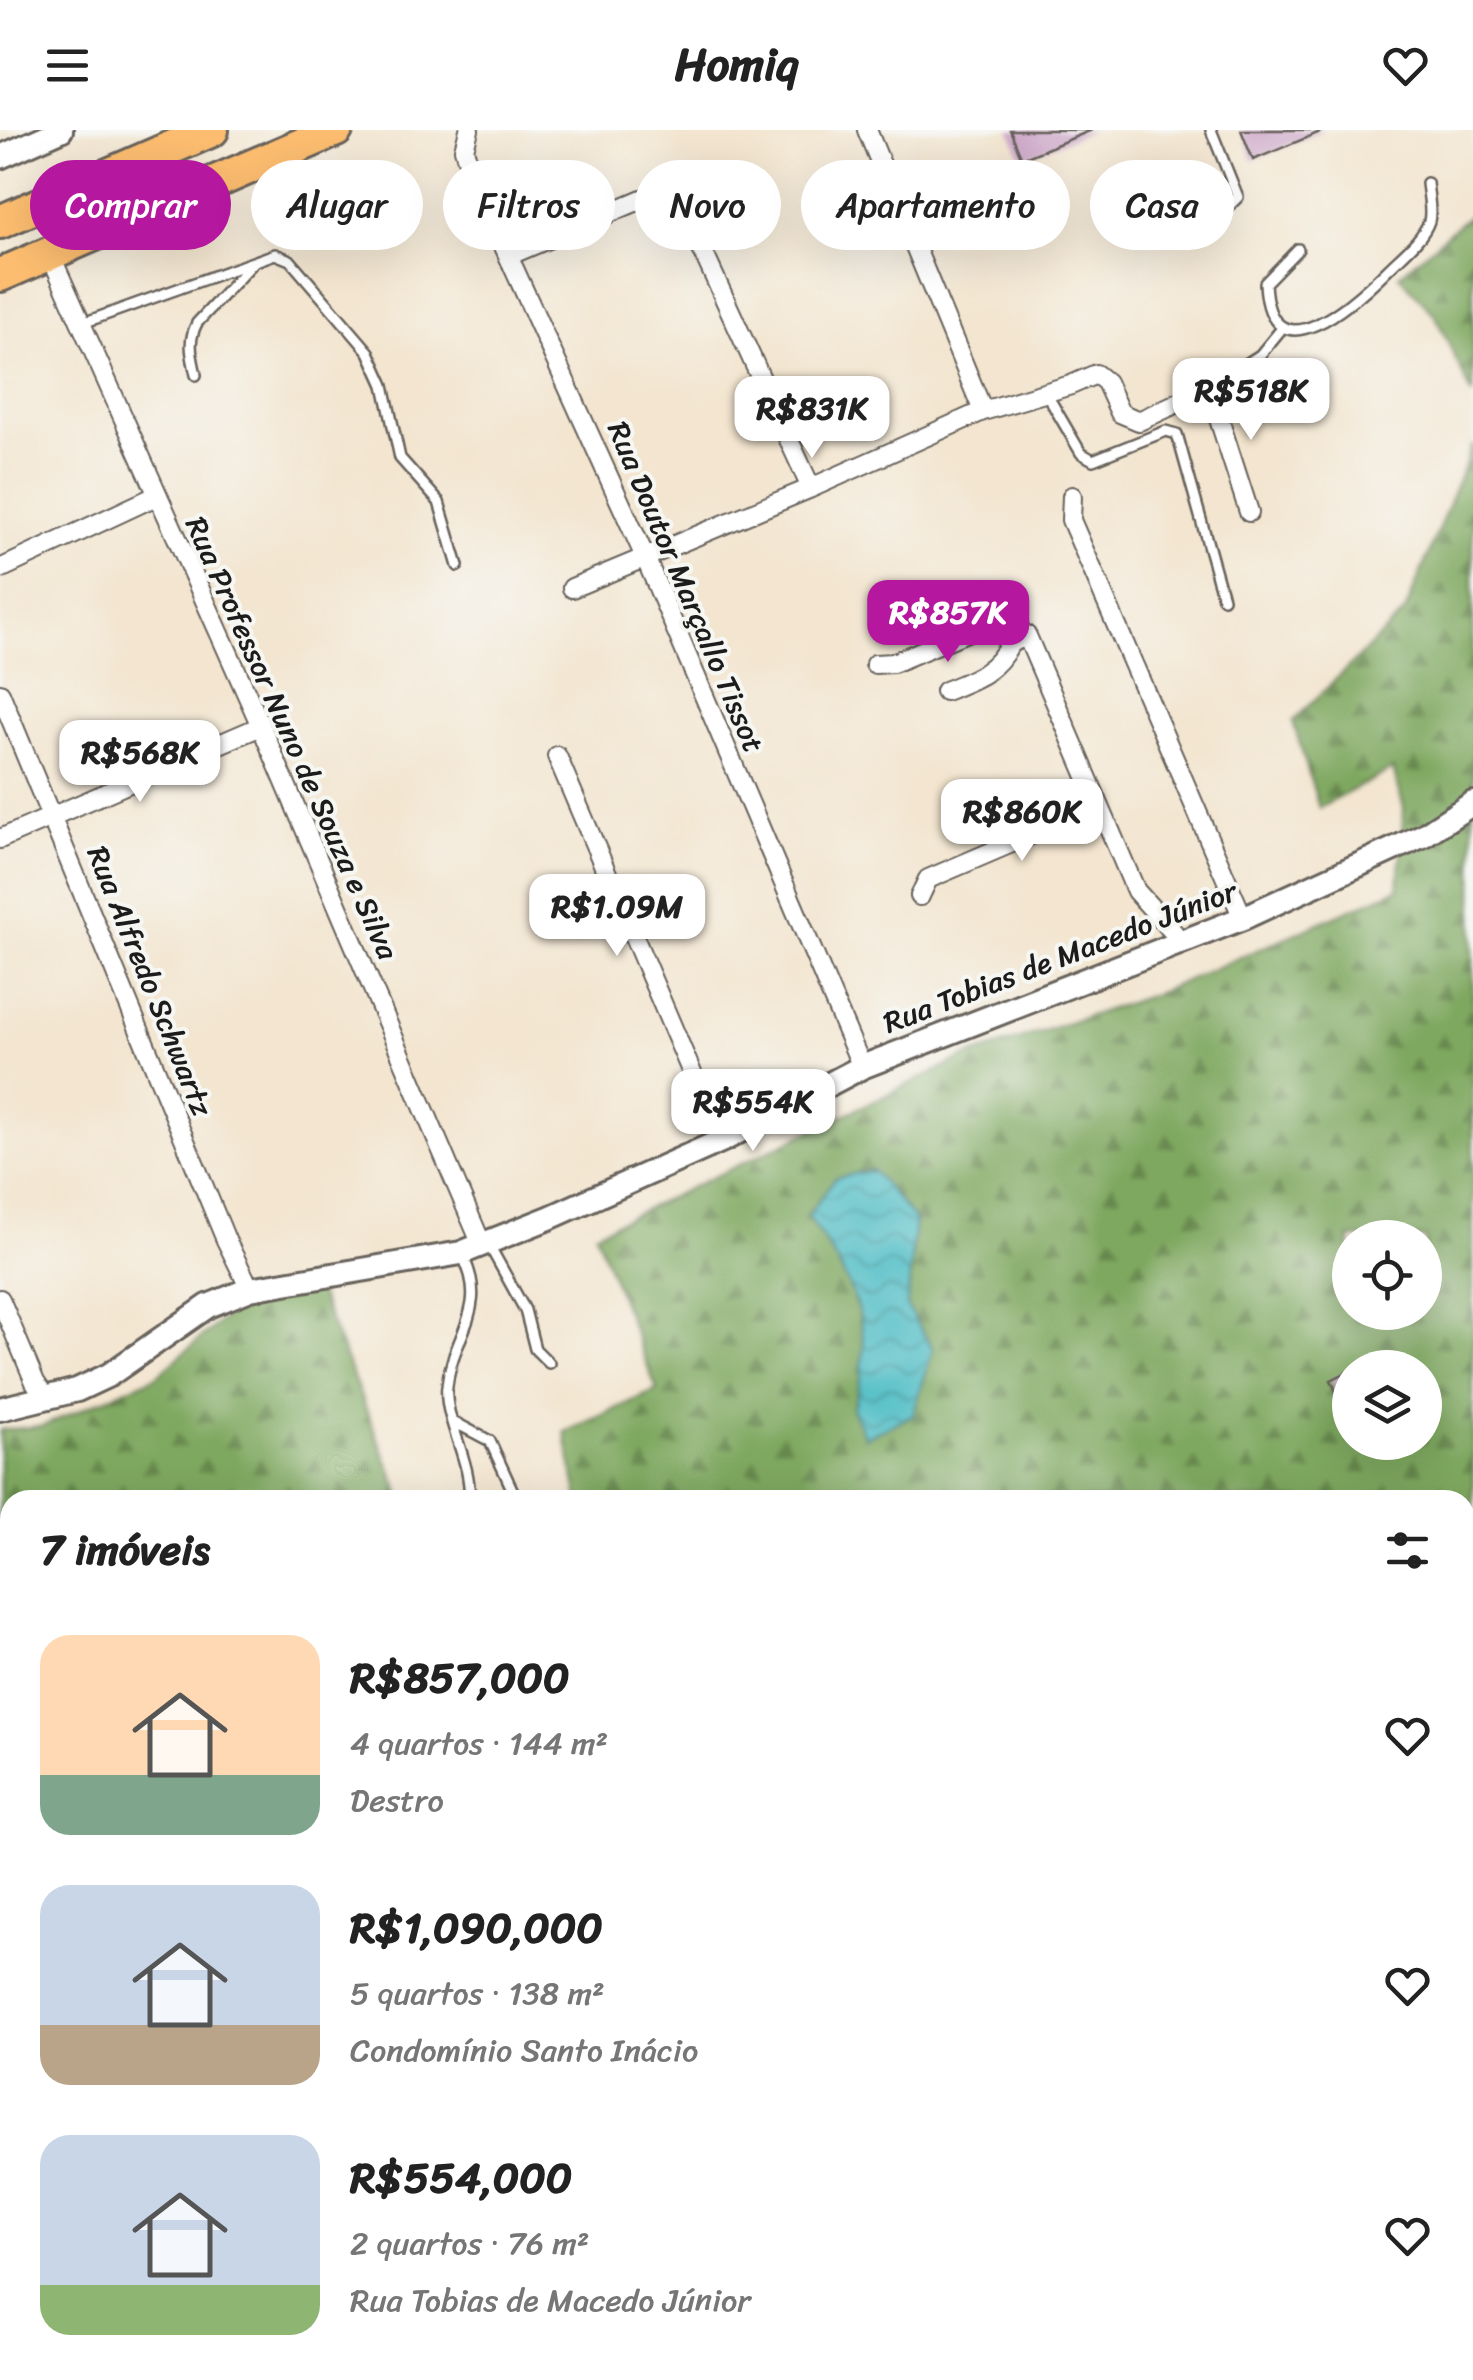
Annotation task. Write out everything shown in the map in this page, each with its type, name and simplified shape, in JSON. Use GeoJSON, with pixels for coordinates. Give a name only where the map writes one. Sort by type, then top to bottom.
{"type":"FeatureCollection","features":[{"type":"Feature","properties":{"kind":"highway"},"geometry":{"type":"LineString","coordinates":[[0,222],[212,130]]}},
{"type":"Feature","properties":{"kind":"highway"},"geometry":{"type":"LineString","coordinates":[[0,275],[336,130]]}},
{"type":"Feature","properties":{"kind":"street"},"geometry":{"type":"LineString","coordinates":[[0,157],[62,130]]}},
{"type":"Feature","properties":{"kind":"street","name":"Rua Doutor Marçallo Tissot"},"geometry":{"type":"LineString","coordinates":[[469,130],[464,149],[472,176],[645,557],[862,1067]]}},
{"type":"Feature","properties":{"kind":"street"},"geometry":{"type":"LineString","coordinates":[[867,130],[983,411]]}},
{"type":"Feature","properties":{"kind":"street"},"geometry":{"type":"LineString","coordinates":[[510,255],[642,200],[665,197],[683,208],[812,488]]}},
{"type":"Feature","properties":{"kind":"street","name":"Rua Professor Nuno de Souza e Silva"},"geometry":{"type":"LineString","coordinates":[[50,254],[261,726],[477,1247]]}},
{"type":"Feature","properties":{"kind":"street"},"geometry":{"type":"LineString","coordinates":[[572,588],[812,488],[983,411],[1096,374],[1106,382],[1120,413],[1139,421],[1209,388],[1249,512]]}},
{"type":"Feature","properties":{"kind":"street"},"geometry":{"type":"LineString","coordinates":[[0,569],[156,496]]}},
{"type":"Feature","properties":{"kind":"street"},"geometry":{"type":"LineString","coordinates":[[1072,496],[1071,520],[1243,918]]}},
{"type":"Feature","properties":{"kind":"street"},"geometry":{"type":"LineString","coordinates":[[874,664],[893,663],[969,631],[991,606],[1027,636],[1136,892],[1174,933],[1178,944]]}},
{"type":"Feature","properties":{"kind":"street"},"geometry":{"type":"LineString","coordinates":[[945,691],[986,675],[1005,655],[1010,643],[1027,636]]}},
{"type":"Feature","properties":{"kind":"street","name":"Rua Alfredo Schwartz"},"geometry":{"type":"LineString","coordinates":[[0,693],[250,1290]]}},
{"type":"Feature","properties":{"kind":"street"},"geometry":{"type":"LineString","coordinates":[[0,840],[261,726]]}},
{"type":"Feature","properties":{"kind":"street"},"geometry":{"type":"LineString","coordinates":[[557,756],[708,1114],[723,1140]]}},
{"type":"Feature","properties":{"kind":"street","name":"Rua Tobias de Macedo Júnior"},"geometry":{"type":"LineString","coordinates":[[0,1409],[77,1390],[109,1375],[208,1306],[250,1290],[477,1247],[723,1140],[862,1067],[1243,918],[1424,834],[1473,802]]}},
{"type":"Feature","properties":{"kind":"street"},"geometry":{"type":"LineString","coordinates":[[920,896],[928,879],[1098,806]]}},
{"type":"Feature","properties":{"kind":"street"},"geometry":{"type":"LineString","coordinates":[[0,1299],[46,1398]]}},
{"type":"Feature","properties":{"kind":"lane"},"geometry":{"type":"LineString","coordinates":[[1211,130],[1223,160]]}},
{"type":"Feature","properties":{"kind":"lane"},"geometry":{"type":"LineString","coordinates":[[1298,249],[1265,283],[1266,307],[1283,326],[1298,330],[1318,326],[1354,303],[1410,248],[1430,220],[1427,183]]}},
{"type":"Feature","properties":{"kind":"lane"},"geometry":{"type":"LineString","coordinates":[[80,324],[275,254],[290,260],[370,352],[384,385],[400,458],[439,502],[458,566]]}},
{"type":"Feature","properties":{"kind":"lane"},"geometry":{"type":"LineString","coordinates":[[196,375],[190,346],[196,324],[254,262]]}},
{"type":"Feature","properties":{"kind":"lane"},"geometry":{"type":"LineString","coordinates":[[1209,388],[1268,346],[1283,326]]}},
{"type":"Feature","properties":{"kind":"lane"},"geometry":{"type":"LineString","coordinates":[[1046,392],[1081,454],[1093,460],[1166,431],[1176,434],[1223,598]]}},
{"type":"Feature","properties":{"kind":"lane"},"geometry":{"type":"LineString","coordinates":[[477,1247],[525,1310],[535,1349],[549,1363]]}},
{"type":"Feature","properties":{"kind":"lane"},"geometry":{"type":"LineString","coordinates":[[468,1490],[462,1449],[446,1390],[472,1313],[469,1267],[477,1247]]}},
{"type":"Feature","properties":{"kind":"lane"},"geometry":{"type":"LineString","coordinates":[[454,1422],[483,1436],[496,1449],[514,1490]]}},
{"type":"Feature","properties":{"kind":"green space"},"geometry":{"type":"Polygon","coordinates":[[[1473,212],[1473,396],[1435,315],[1399,275],[1473,212]]]}},
{"type":"Feature","properties":{"kind":"green space"},"geometry":{"type":"Polygon","coordinates":[[[1473,444],[1473,1490],[577,1490],[565,1432],[657,1390],[595,1233],[966,1057],[1155,994],[1398,889],[1404,808],[1393,769],[1319,808],[1293,721],[1405,612],[1473,444]]]}},
{"type":"Feature","properties":{"kind":"green space"},"geometry":{"type":"Polygon","coordinates":[[[316,1286],[399,1490],[0,1490],[0,1430],[43,1426],[157,1376],[232,1311],[316,1286]]]}},
{"type":"Feature","properties":{"kind":"water"},"geometry":{"type":"Polygon","coordinates":[[[872,1170],[915,1220],[907,1307],[933,1349],[913,1415],[865,1437],[852,1409],[863,1355],[857,1307],[837,1262],[808,1216],[835,1178],[872,1170]]]}},
{"type":"Feature","properties":{"kind":"building"},"geometry":{"type":"Polygon","coordinates":[[[1010,130],[1092,130],[1022,159],[1010,130]]]}},
{"type":"Feature","properties":{"kind":"building"},"geometry":{"type":"Polygon","coordinates":[[[1241,130],[1325,130],[1253,160],[1241,130]]]}}]}
